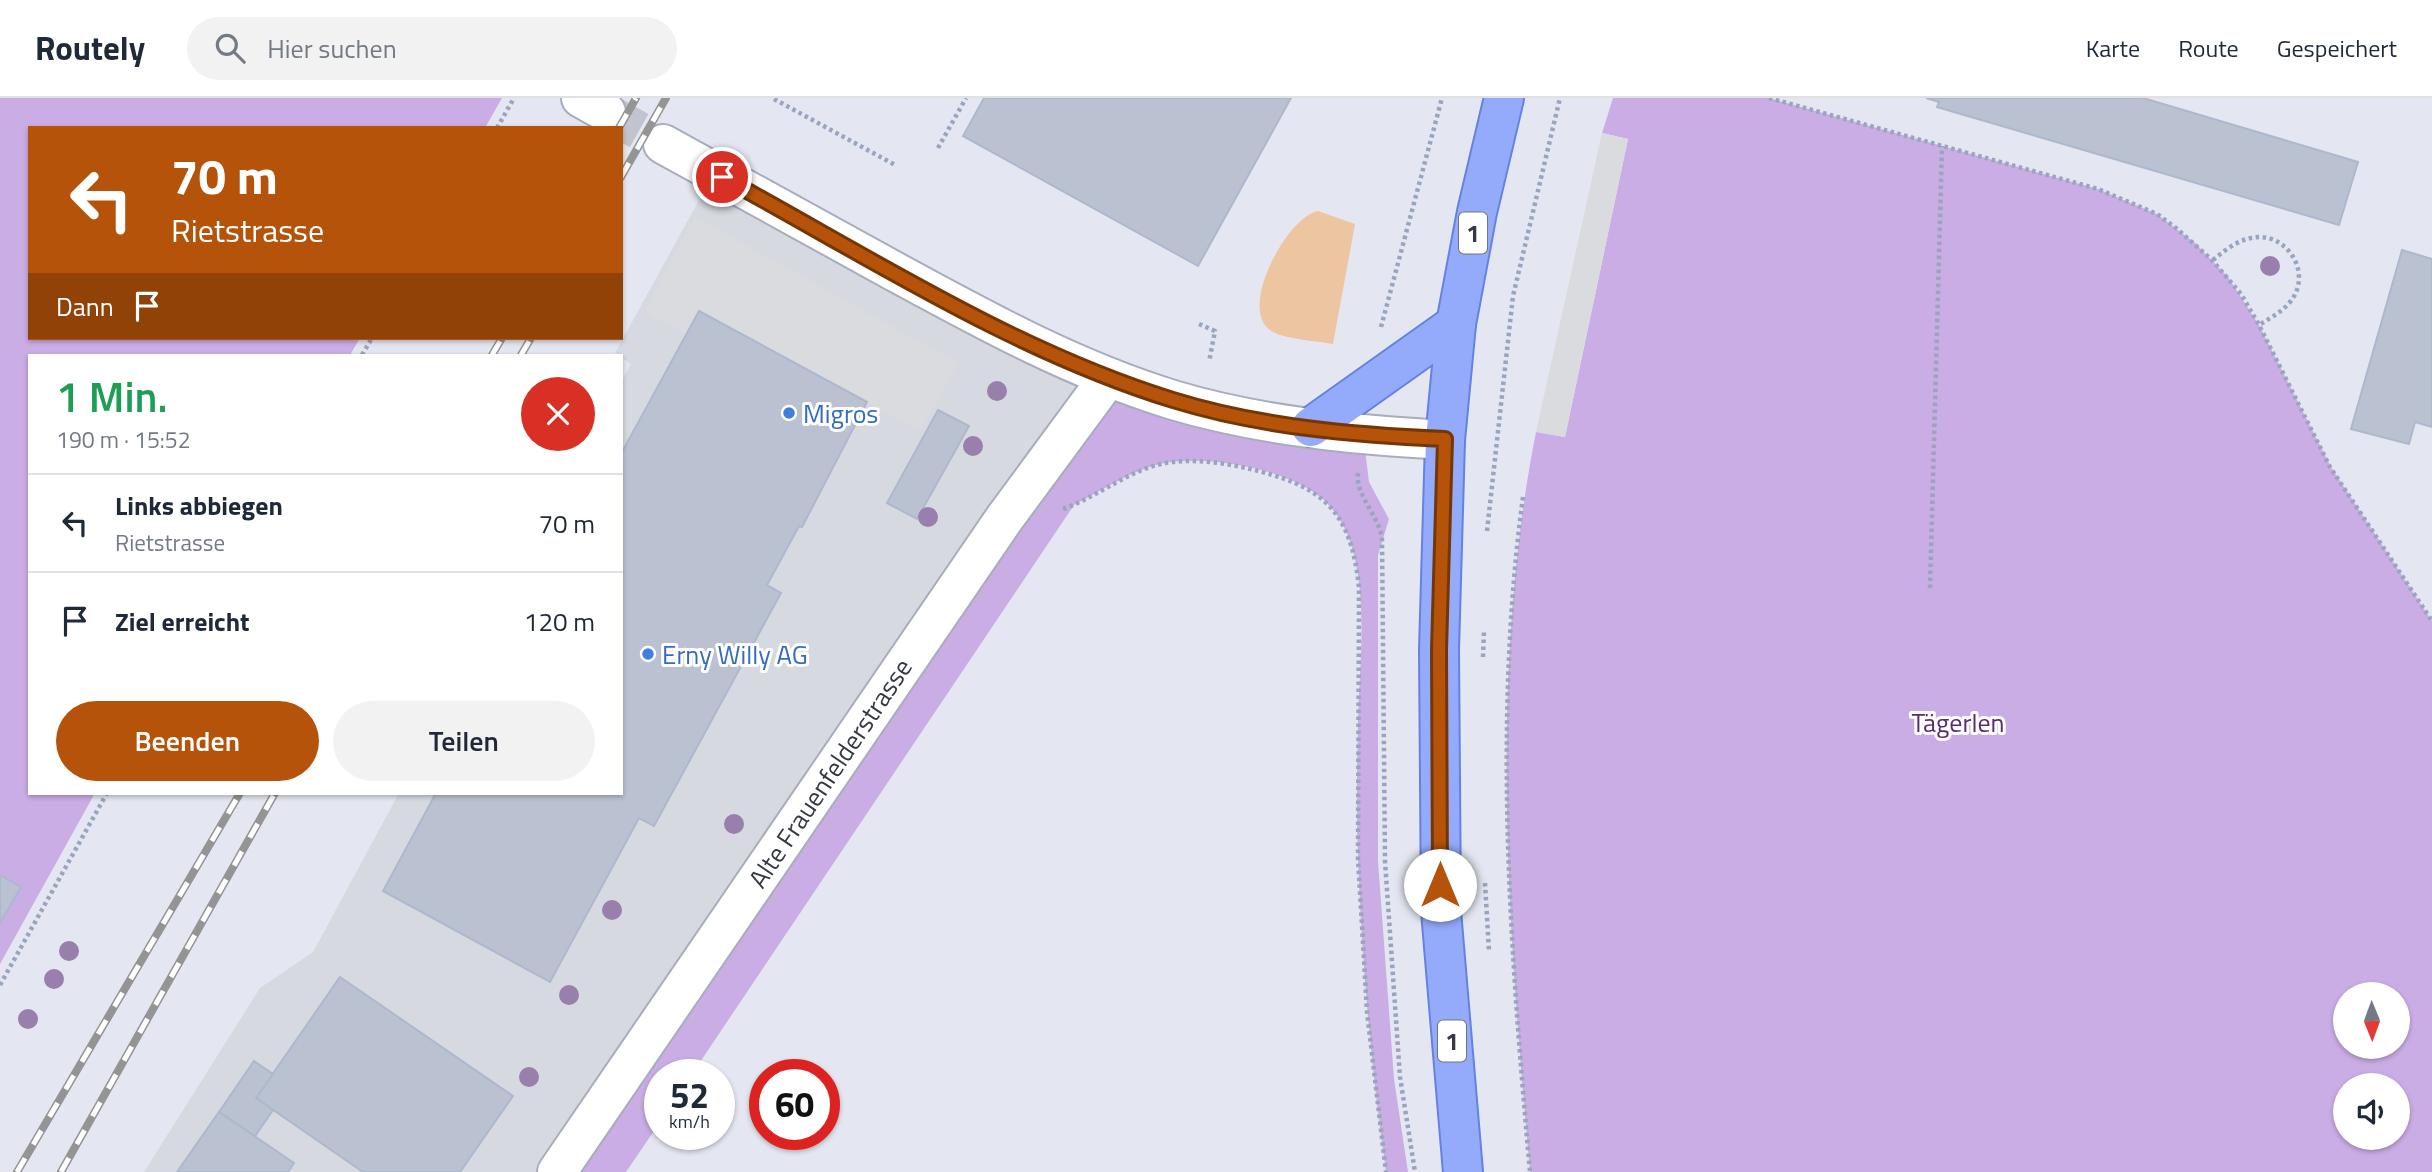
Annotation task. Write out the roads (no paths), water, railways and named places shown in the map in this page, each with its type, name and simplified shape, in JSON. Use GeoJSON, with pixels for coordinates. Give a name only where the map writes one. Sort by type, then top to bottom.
{"type":"FeatureCollection","features":[{"type":"Feature","properties":{"kind":"main road","name":"1"},"geometry":{"type":"LineString","coordinates":[[1463,1172],[1441,911],[1439,650],[1445,439],[1456,324],[1480,200],[1504,98]]}},
{"type":"Feature","properties":{"kind":"main road"},"geometry":{"type":"LineString","coordinates":[[1311,427],[1456,324]]}},
{"type":"Feature","properties":{"kind":"street"},"geometry":{"type":"LineString","coordinates":[[663,144],[1019,339],[1108,378],[1200,407],[1311,427],[1445,439]]}},
{"type":"Feature","properties":{"kind":"street","name":"Alte Frauenfelderstrasse"},"geometry":{"type":"LineString","coordinates":[[557,1172],[1004,519],[1108,378]]}},
{"type":"Feature","properties":{"kind":"tunnel"},"geometry":{"type":"LineString","coordinates":[[606,112],[663,144]]}},
{"type":"Feature","properties":{"kind":"railway"},"geometry":{"type":"LineString","coordinates":[[620,126],[636,98]]}},
{"type":"Feature","properties":{"kind":"railway"},"geometry":{"type":"LineString","coordinates":[[623,173],[666,98]]}},
{"type":"Feature","properties":{"kind":"railway"},"geometry":{"type":"LineString","coordinates":[[493,354],[501,340]]}},
{"type":"Feature","properties":{"kind":"railway"},"geometry":{"type":"LineString","coordinates":[[522,354],[530,340]]}},
{"type":"Feature","properties":{"kind":"railway"},"geometry":{"type":"LineString","coordinates":[[17,1172],[239,795]]}},
{"type":"Feature","properties":{"kind":"railway"},"geometry":{"type":"LineString","coordinates":[[61,1172],[274,795]]}},
{"type":"Feature","properties":{"kind":"place","name":"Migros"},"geometry":{"type":"Point","coordinates":[789,413]}},
{"type":"Feature","properties":{"kind":"place","name":"Erny Willy AG"},"geometry":{"type":"Point","coordinates":[648,654]}},
{"type":"Feature","properties":{"kind":"park label","name":"Tägerlen"},"geometry":{"type":"Point","coordinates":[1958,722]}}]}
